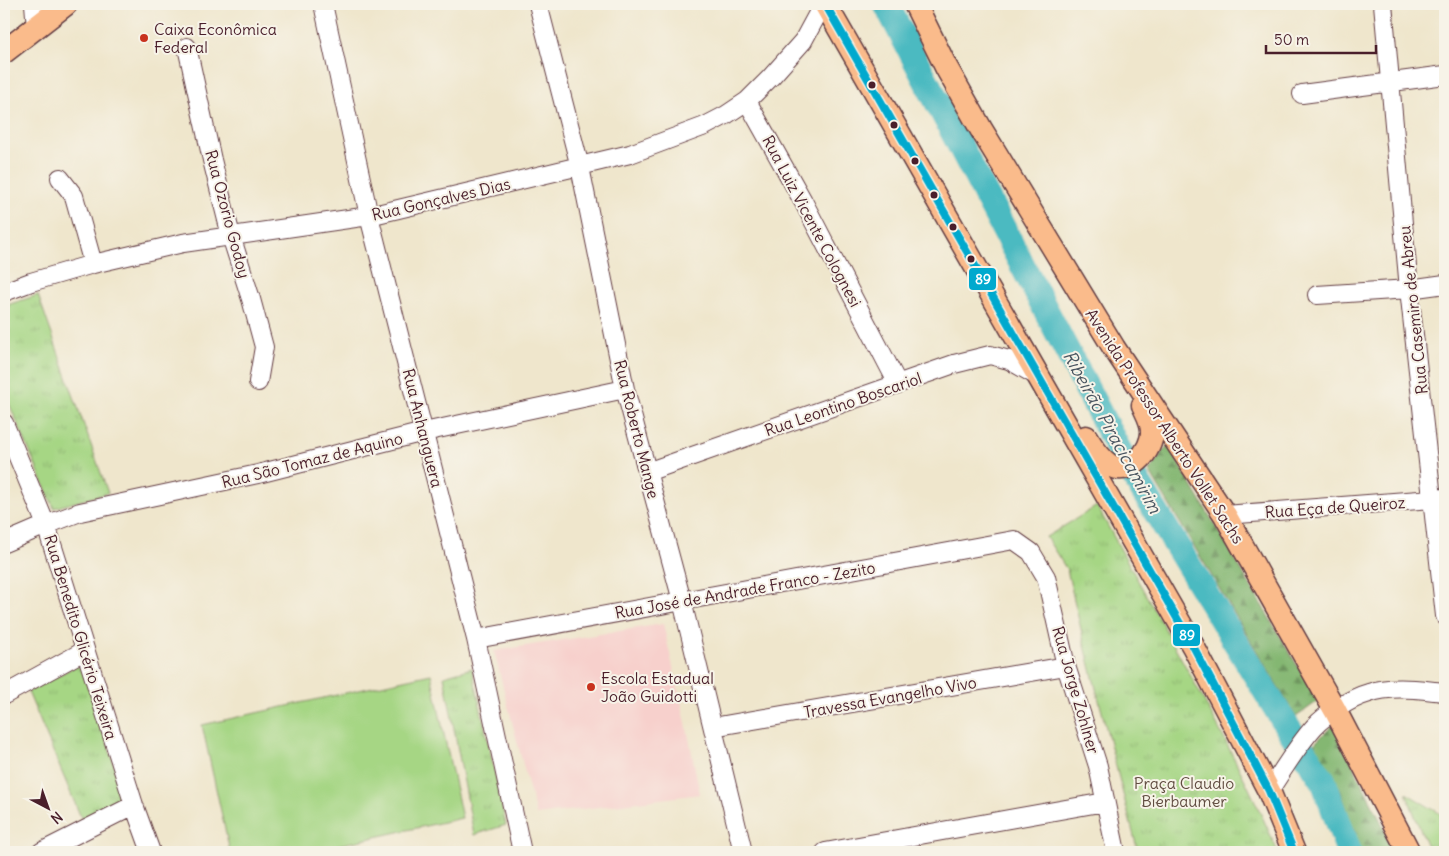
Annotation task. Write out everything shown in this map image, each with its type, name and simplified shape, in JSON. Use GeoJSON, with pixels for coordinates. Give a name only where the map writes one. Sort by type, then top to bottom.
{"type":"FeatureCollection","features":[{"type":"Feature","properties":{"kind":"main road"},"geometry":{"type":"LineString","coordinates":[[4,52],[66,4]]}},
{"type":"Feature","properties":{"kind":"main road"},"geometry":{"type":"LineString","coordinates":[[824,4],[1193,646],[1275,782],[1294,852]]}},
{"type":"Feature","properties":{"kind":"main road","name":"Avenida Professor Alberto Vollet Sachs"},"geometry":{"type":"LineString","coordinates":[[915,4],[946,67],[980,129],[1114,348],[1225,515],[1335,710],[1410,852]]}},
{"type":"Feature","properties":{"kind":"main road"},"geometry":{"type":"LineString","coordinates":[[1037,376],[1048,383],[1060,397],[1098,455],[1109,466],[1122,469],[1134,465],[1150,443],[1152,432],[1150,421],[1114,348]]}},
{"type":"Feature","properties":{"kind":"street"},"geometry":{"type":"LineString","coordinates":[[34,4],[36,28]]}},
{"type":"Feature","properties":{"kind":"street","name":"Rua Anhanguera"},"geometry":{"type":"LineString","coordinates":[[323,4],[369,216],[476,639],[522,852]]}},
{"type":"Feature","properties":{"kind":"street","name":"Rua Roberto Mange"},"geometry":{"type":"LineString","coordinates":[[538,4],[580,167],[625,389],[682,601],[743,852]]}},
{"type":"Feature","properties":{"kind":"street","name":"Rua Gonçalves Dias"},"geometry":{"type":"LineString","coordinates":[[4,292],[93,264],[183,243],[369,216],[630,154],[704,126],[726,115],[747,101],[803,41],[824,4]]}},
{"type":"Feature","properties":{"kind":"street","name":"Rua Casemiro de Abreu"},"geometry":{"type":"LineString","coordinates":[[1383,4],[1409,288],[1439,499],[1445,616]]}},
{"type":"Feature","properties":{"kind":"street","name":"Rua Ozorio Godoy"},"geometry":{"type":"LineString","coordinates":[[187,47],[231,236],[264,347],[258,382]]}},
{"type":"Feature","properties":{"kind":"street"},"geometry":{"type":"LineString","coordinates":[[1302,94],[1445,75]]}},
{"type":"Feature","properties":{"kind":"street","name":"Rua Luiz Vicente Colognesi"},"geometry":{"type":"LineString","coordinates":[[747,101],[803,201],[898,384]]}},
{"type":"Feature","properties":{"kind":"street"},"geometry":{"type":"LineString","coordinates":[[60,178],[74,196],[93,264]]}},
{"type":"Feature","properties":{"kind":"street"},"geometry":{"type":"LineString","coordinates":[[1317,295],[1445,284]]}},
{"type":"Feature","properties":{"kind":"street","name":"Rua Leontino Boscariol"},"geometry":{"type":"LineString","coordinates":[[647,472],[954,364],[990,355],[1009,360],[1037,376]]}},
{"type":"Feature","properties":{"kind":"street","name":"Rua São Tomaz de Aquino"},"geometry":{"type":"LineString","coordinates":[[4,543],[80,512],[258,474],[424,432],[625,389]]}},
{"type":"Feature","properties":{"kind":"street","name":"Rua Benedito Glicério Teixeira"},"geometry":{"type":"LineString","coordinates":[[4,423],[46,525],[84,651],[151,852]]}},
{"type":"Feature","properties":{"kind":"street","name":"Rua Eça de Queiroz"},"geometry":{"type":"LineString","coordinates":[[1225,515],[1439,499]]}},
{"type":"Feature","properties":{"kind":"street","name":"Rua José de Andrade Franco - Zezito"},"geometry":{"type":"LineString","coordinates":[[476,639],[1014,540]]}},
{"type":"Feature","properties":{"kind":"street","name":"Rua Jorge Zohlner"},"geometry":{"type":"LineString","coordinates":[[1014,540],[1031,552],[1046,576],[1066,666],[1098,766],[1116,852]]}},
{"type":"Feature","properties":{"kind":"street"},"geometry":{"type":"LineString","coordinates":[[4,696],[84,651]]}},
{"type":"Feature","properties":{"kind":"street","name":"Travessa Evangelho Vivo"},"geometry":{"type":"LineString","coordinates":[[713,727],[1066,666]]}},
{"type":"Feature","properties":{"kind":"street"},"geometry":{"type":"LineString","coordinates":[[1275,782],[1314,727],[1335,710],[1368,693],[1383,690],[1445,692]]}},
{"type":"Feature","properties":{"kind":"street"},"geometry":{"type":"LineString","coordinates":[[825,852],[1105,802]]}},
{"type":"Feature","properties":{"kind":"street"},"geometry":{"type":"LineString","coordinates":[[40,852],[134,805]]}},
{"type":"Feature","properties":{"kind":"shaded area","name":"Escola Estadual João Guidotti"},"geometry":{"type":"Polygon","coordinates":[[[663,624],[700,794],[536,815],[494,651],[663,624]]]}},
{"type":"Feature","properties":{"kind":"green space"},"geometry":{"type":"Polygon","coordinates":[[[38,295],[108,493],[54,508],[4,392],[4,306],[38,295]]]}},
{"type":"Feature","properties":{"kind":"green space"},"geometry":{"type":"Polygon","coordinates":[[[1168,445],[1318,701],[1296,717],[1149,471],[1168,445]]]}},
{"type":"Feature","properties":{"kind":"green space","name":"Praça Claudio Bierbaumer"},"geometry":{"type":"Polygon","coordinates":[[[1097,506],[1215,721],[1278,852],[1138,852],[1067,570],[1046,537],[1097,506]]]}},
{"type":"Feature","properties":{"kind":"green space"},"geometry":{"type":"Polygon","coordinates":[[[83,662],[124,798],[82,820],[28,692],[83,662]]]}},
{"type":"Feature","properties":{"kind":"green space"},"geometry":{"type":"Polygon","coordinates":[[[472,668],[506,825],[474,835],[444,676],[472,668]]]}},
{"type":"Feature","properties":{"kind":"green space"},"geometry":{"type":"Polygon","coordinates":[[[431,674],[462,818],[307,852],[230,852],[202,725],[431,674]]]}},
{"type":"Feature","properties":{"kind":"green space"},"geometry":{"type":"Polygon","coordinates":[[[1333,725],[1396,852],[1361,852],[1340,789],[1312,746],[1333,725]]]}},
{"type":"Feature","properties":{"kind":"green space"},"geometry":{"type":"Polygon","coordinates":[[[1406,793],[1441,814],[1436,852],[1429,852],[1406,793]]]}},
{"type":"Feature","properties":{"kind":"waterway","name":"Ribeirão Piracicamirim"},"geometry":{"type":"LineString","coordinates":[[886,4],[1123,458],[1286,725],[1323,780],[1349,852]]}},
{"type":"Feature","properties":{"kind":"transit line","name":"89"},"geometry":{"type":"LineString","coordinates":[[825,4],[1193,646],[1269,791],[1294,852]]}},
{"type":"Feature","properties":{"kind":"place","name":"Caixa Econômica Federal"},"geometry":{"type":"Point","coordinates":[144,38]}},
{"type":"Feature","properties":{"kind":"place","name":"Escola Estadual João Guidotti"},"geometry":{"type":"Point","coordinates":[591,687]}}]}
